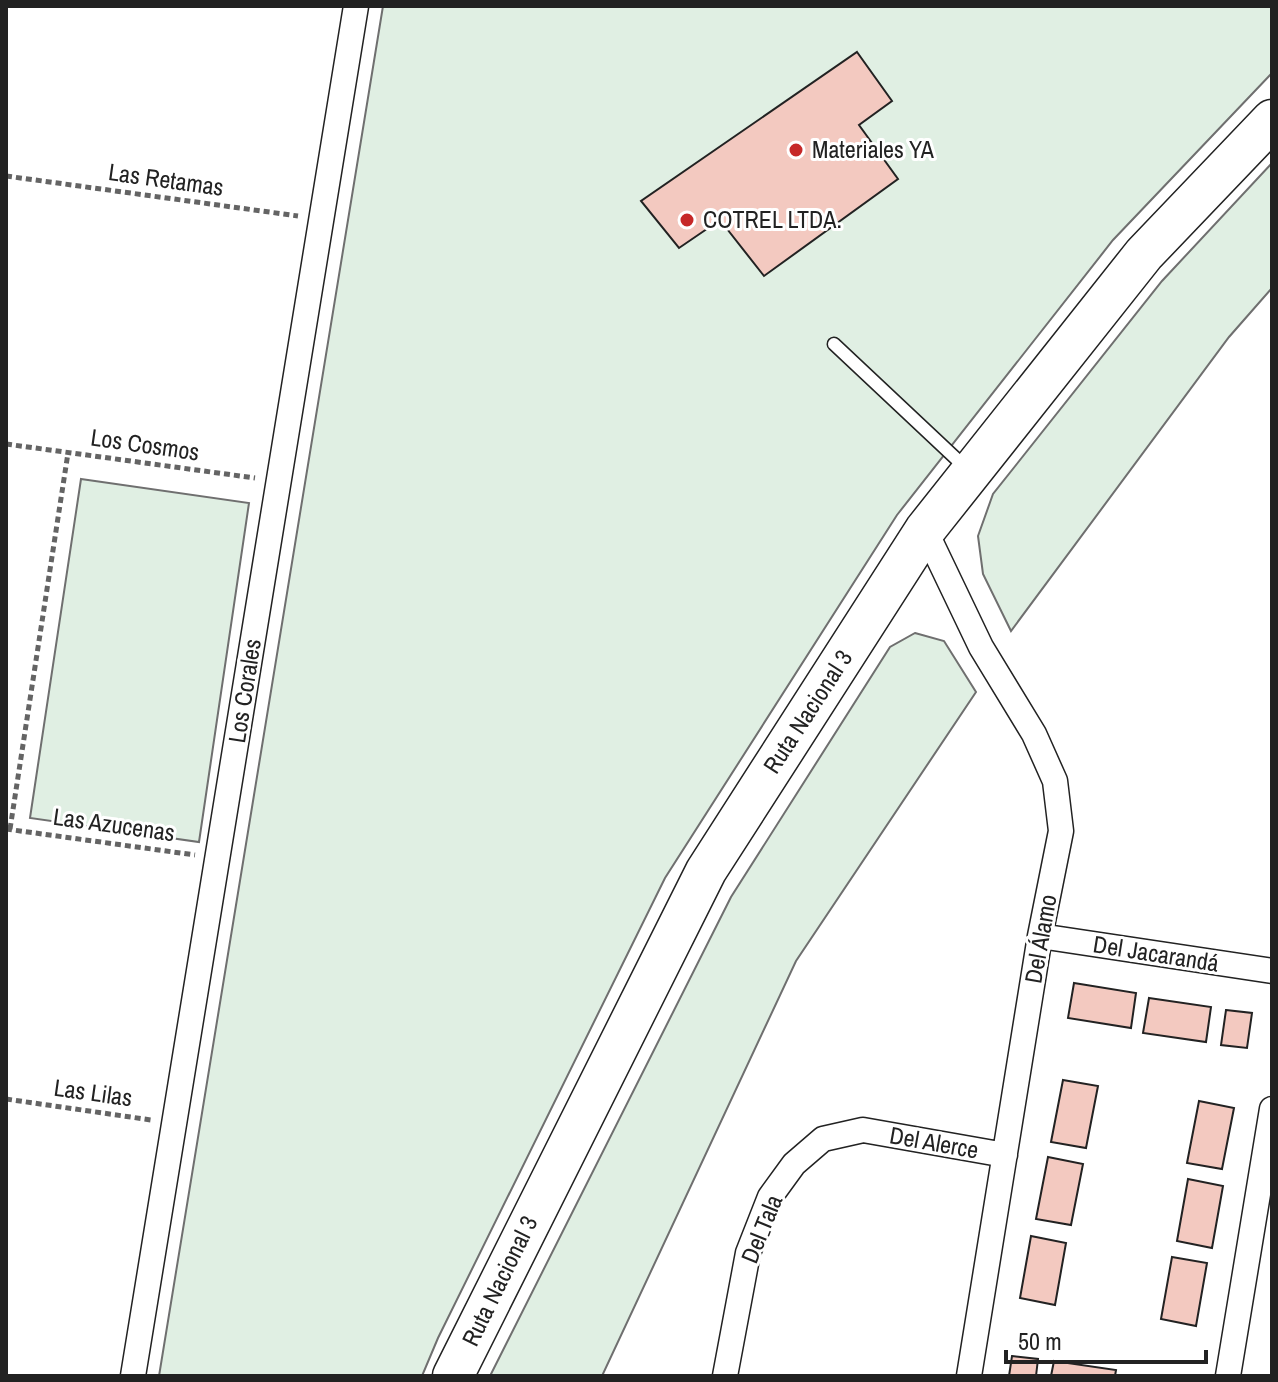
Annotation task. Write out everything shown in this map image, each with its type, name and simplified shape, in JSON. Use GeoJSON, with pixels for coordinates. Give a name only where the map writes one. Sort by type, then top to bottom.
{"type":"FeatureCollection","features":[{"type":"Feature","properties":{"kind":"highway","name":"Ruta Nacional 3"},"geometry":{"type":"LineString","coordinates":[[453,1376],[706,871],[925,530],[1144,254],[1272,120]]}},
{"type":"Feature","properties":{"kind":"street","name":"Los Corales"},"geometry":{"type":"LineString","coordinates":[[133,1376],[356,6]]}},
{"type":"Feature","properties":{"kind":"street","name":"Del Álamo"},"geometry":{"type":"LineString","coordinates":[[925,530],[981,647],[1034,734],[1055,781],[1061,831],[1040,936],[969,1376]]}},
{"type":"Feature","properties":{"kind":"street","name":"Del Jacarandá"},"geometry":{"type":"LineString","coordinates":[[1040,936],[1272,971]]}},
{"type":"Feature","properties":{"kind":"street"},"geometry":{"type":"LineString","coordinates":[[1228,1376],[1272,1109]]}},
{"type":"Feature","properties":{"kind":"street","name":"Del Alerce"},"geometry":{"type":"LineString","coordinates":[[863,1130],[1005,1155]]}},
{"type":"Feature","properties":{"kind":"street","name":"Del Tala"},"geometry":{"type":"LineString","coordinates":[[725,1376],[748,1253],[770,1197],[794,1164],[823,1139],[863,1130]]}},
{"type":"Feature","properties":{"kind":"lane"},"geometry":{"type":"LineString","coordinates":[[834,344],[971,473]]}},
{"type":"Feature","properties":{"kind":"path","name":"Las Retamas"},"geometry":{"type":"LineString","coordinates":[[6,176],[321,220]]}},
{"type":"Feature","properties":{"kind":"path","name":"Los Cosmos"},"geometry":{"type":"LineString","coordinates":[[6,444],[279,481]]}},
{"type":"Feature","properties":{"kind":"path"},"geometry":{"type":"LineString","coordinates":[[8,829],[68,453]]}},
{"type":"Feature","properties":{"kind":"path","name":"Las Azucenas"},"geometry":{"type":"LineString","coordinates":[[8,829],[217,858]]}},
{"type":"Feature","properties":{"kind":"path","name":"Las Lilas"},"geometry":{"type":"LineString","coordinates":[[6,1099],[174,1123]]}},
{"type":"Feature","properties":{"kind":"green space"},"geometry":{"type":"Polygon","coordinates":[[[383,6],[1272,6],[1272,73],[1113,240],[897,515],[665,878],[422,1376],[159,1376],[383,6]]]}},
{"type":"Feature","properties":{"kind":"green space"},"geometry":{"type":"Polygon","coordinates":[[[1272,163],[1272,288],[1229,337],[1011,631],[983,574],[978,536],[993,494],[1162,281],[1272,163]]]}},
{"type":"Feature","properties":{"kind":"green space"},"geometry":{"type":"Polygon","coordinates":[[[81,479],[249,503],[199,842],[30,818],[81,479]]]}},
{"type":"Feature","properties":{"kind":"green space"},"geometry":{"type":"Polygon","coordinates":[[[915,633],[944,641],[976,692],[796,961],[602,1376],[490,1376],[731,897],[890,647],[915,633]]]}},
{"type":"Feature","properties":{"kind":"building","name":"Materiales YA"},"geometry":{"type":"Polygon","coordinates":[[[857,52],[892,101],[859,125],[898,179],[764,276],[720,220],[679,248],[641,201],[857,52]]]}},
{"type":"Feature","properties":{"kind":"building"},"geometry":{"type":"Polygon","coordinates":[[[1074,983],[1136,993],[1131,1028],[1068,1018],[1074,983]]]}},
{"type":"Feature","properties":{"kind":"building"},"geometry":{"type":"Polygon","coordinates":[[[1149,998],[1211,1007],[1206,1042],[1143,1033],[1149,998]]]}},
{"type":"Feature","properties":{"kind":"building"},"geometry":{"type":"Polygon","coordinates":[[[1226,1010],[1252,1013],[1247,1048],[1221,1045],[1226,1010]]]}},
{"type":"Feature","properties":{"kind":"building"},"geometry":{"type":"Polygon","coordinates":[[[1063,1080],[1098,1086],[1086,1148],[1051,1142],[1063,1080]]]}},
{"type":"Feature","properties":{"kind":"building"},"geometry":{"type":"Polygon","coordinates":[[[1199,1101],[1234,1108],[1222,1169],[1187,1163],[1199,1101]]]}},
{"type":"Feature","properties":{"kind":"building"},"geometry":{"type":"Polygon","coordinates":[[[1048,1157],[1083,1164],[1071,1225],[1036,1219],[1048,1157]]]}},
{"type":"Feature","properties":{"kind":"building"},"geometry":{"type":"Polygon","coordinates":[[[1188,1179],[1223,1186],[1212,1248],[1177,1241],[1188,1179]]]}},
{"type":"Feature","properties":{"kind":"building"},"geometry":{"type":"Polygon","coordinates":[[[1031,1236],[1066,1243],[1055,1305],[1020,1298],[1031,1236]]]}},
{"type":"Feature","properties":{"kind":"building"},"geometry":{"type":"Polygon","coordinates":[[[1172,1257],[1207,1263],[1196,1326],[1161,1319],[1172,1257]]]}},
{"type":"Feature","properties":{"kind":"building"},"geometry":{"type":"Polygon","coordinates":[[[1012,1356],[1038,1359],[1036,1376],[1009,1376],[1012,1356]]]}},
{"type":"Feature","properties":{"kind":"building"},"geometry":{"type":"Polygon","coordinates":[[[1054,1361],[1116,1370],[1115,1376],[1051,1376],[1054,1361]]]}},
{"type":"Feature","properties":{"kind":"place","name":"Materiales YA"},"geometry":{"type":"Point","coordinates":[796,150]}},
{"type":"Feature","properties":{"kind":"place","name":"COTREL LTDA."},"geometry":{"type":"Point","coordinates":[687,220]}}]}
